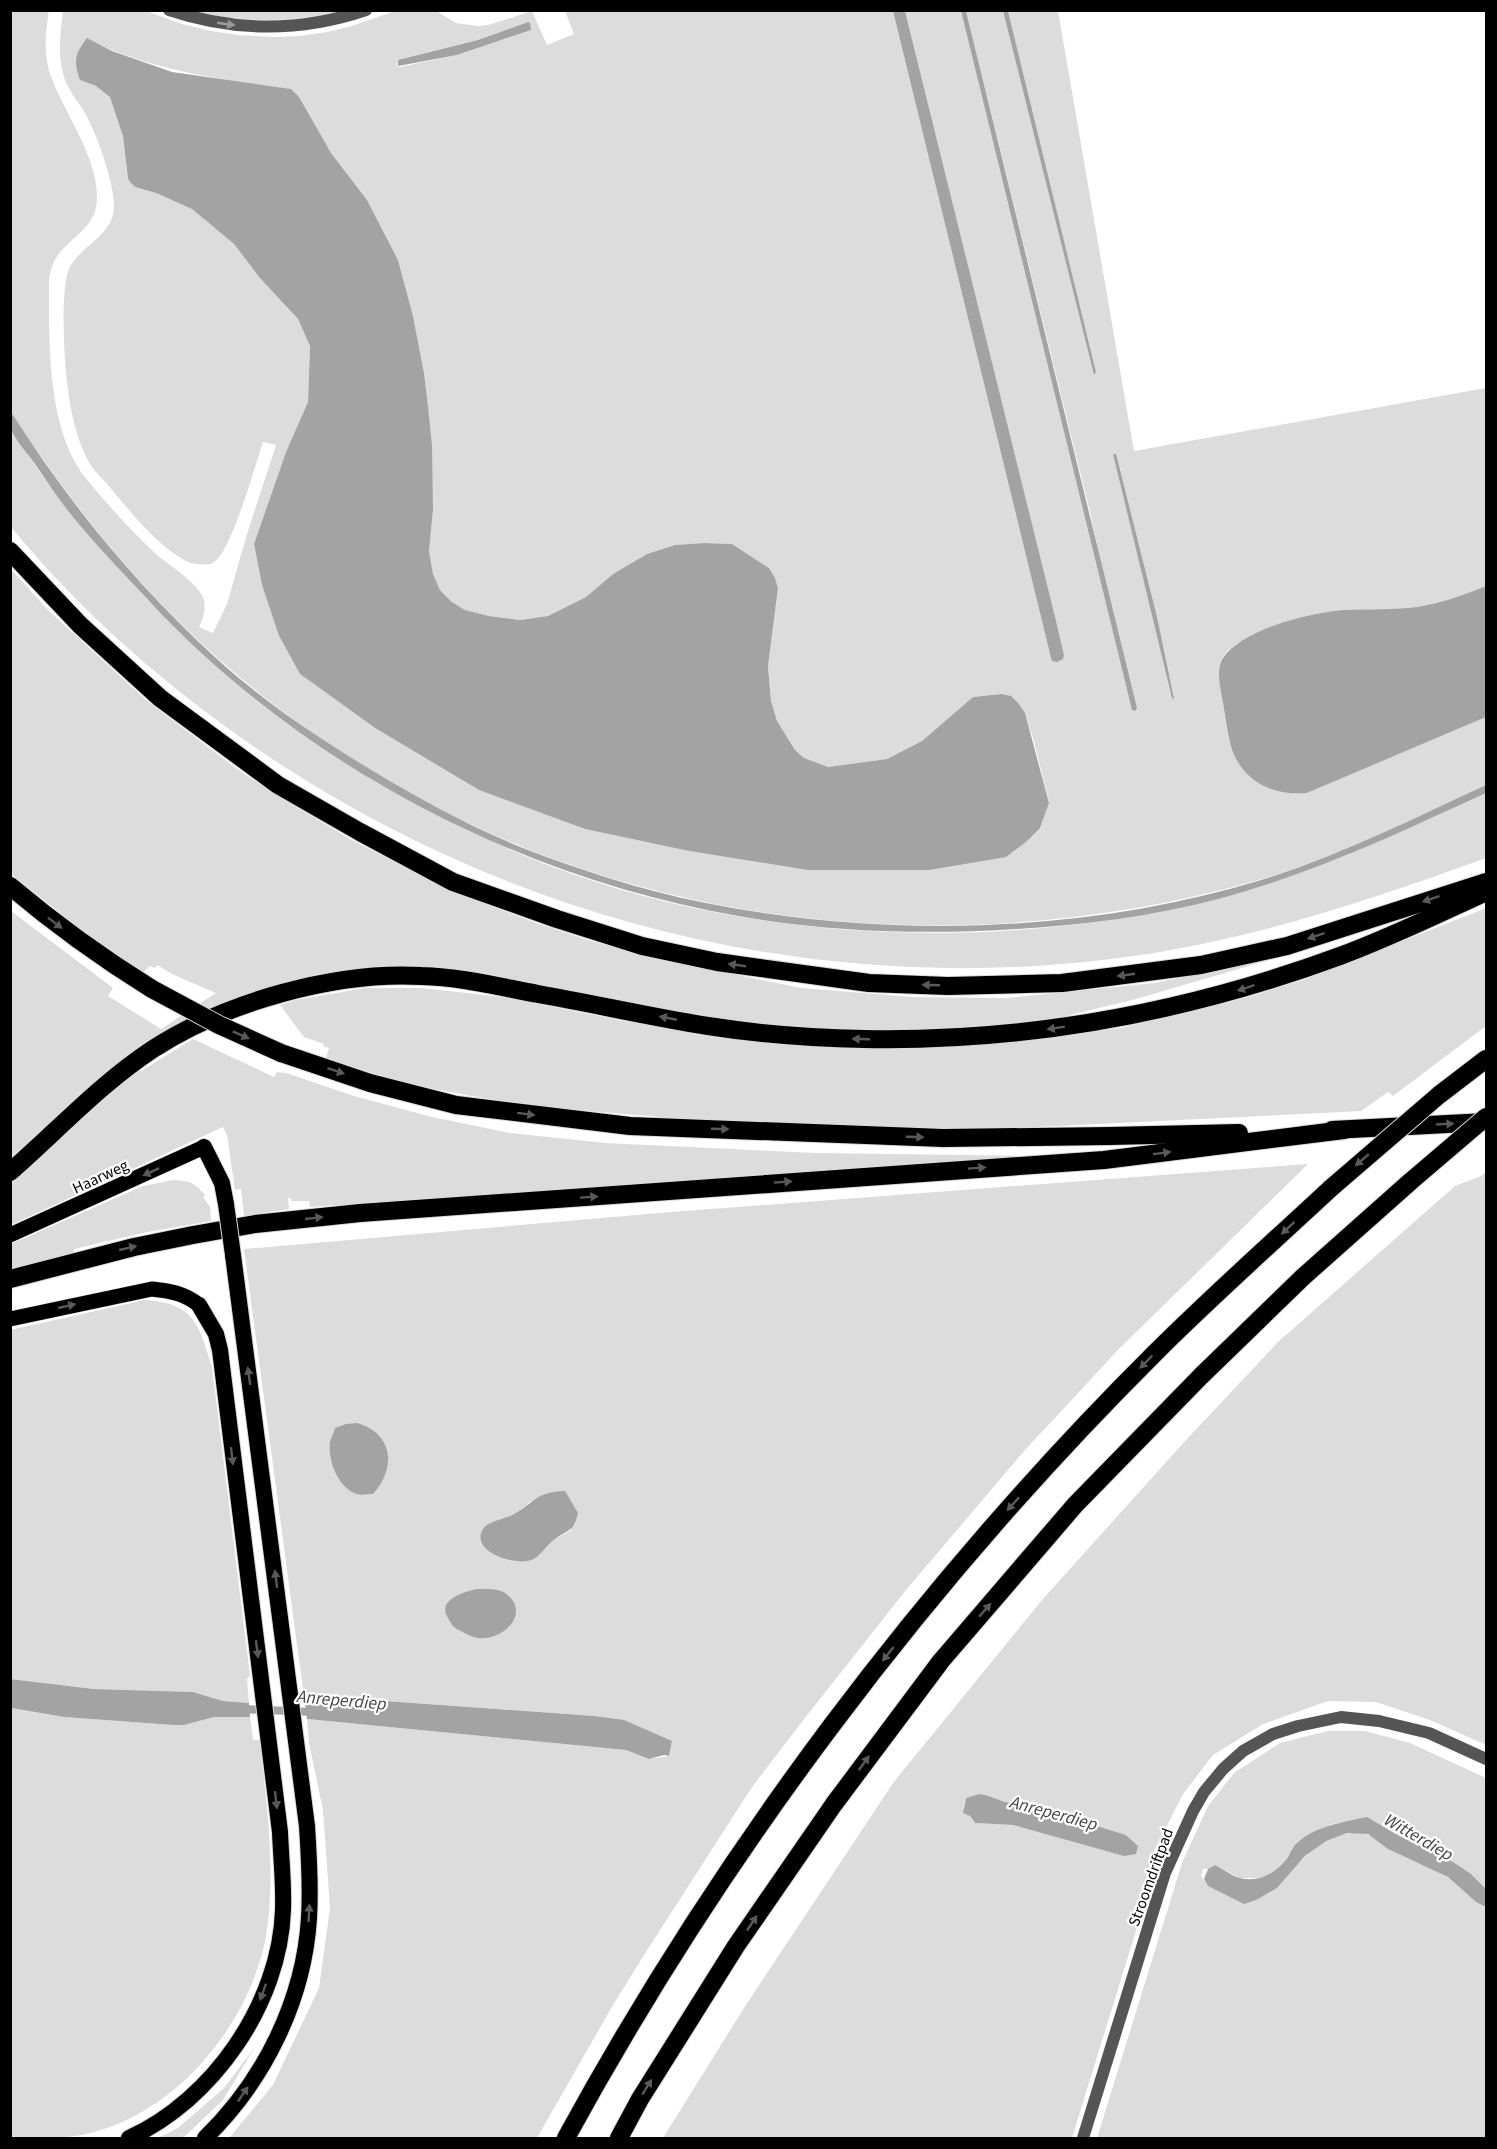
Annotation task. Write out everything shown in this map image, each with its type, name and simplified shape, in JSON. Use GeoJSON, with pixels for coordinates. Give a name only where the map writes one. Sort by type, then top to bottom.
{"type":"FeatureCollection","features":[{"type":"Feature","properties":{"kind":"highway"},"geometry":{"type":"LineString","coordinates":[[10,551],[80,625],[121,663],[200,729],[278,785],[453,882],[642,946],[717,962],[869,983],[948,986],[1062,983],[1201,965],[1287,946],[1486,882]]}},
{"type":"Feature","properties":{"kind":"highway"},"geometry":{"type":"LineString","coordinates":[[10,886],[51,921],[100,957],[152,989],[219,1025],[281,1053],[370,1083],[456,1105],[630,1126],[943,1138],[1344,1130],[1486,1122]]}},
{"type":"Feature","properties":{"kind":"highway"},"geometry":{"type":"LineString","coordinates":[[10,1172],[85,1102],[155,1048],[218,1016],[267,998],[326,981],[372,977],[432,977],[752,1032],[860,1039],[978,1036],[1051,1029],[1171,1007],[1236,991],[1344,955],[1486,892]]}},
{"type":"Feature","properties":{"kind":"highway"},"geometry":{"type":"LineString","coordinates":[[566,2139],[602,2073],[680,1944],[779,1798],[952,1573],[1022,1494],[1156,1352],[1362,1159],[1438,1095],[1486,1059]]}},
{"type":"Feature","properties":{"kind":"highway"},"geometry":{"type":"LineString","coordinates":[[619,2139],[640,2098],[736,1946],[834,1804],[941,1661],[1075,1505],[1178,1400],[1303,1277],[1486,1117]]}},
{"type":"Feature","properties":{"kind":"highway"},"geometry":{"type":"LineString","coordinates":[[10,1279],[134,1247],[255,1224],[360,1213],[1104,1160],[1344,1130]]}},
{"type":"Feature","properties":{"kind":"highway"},"geometry":{"type":"LineString","coordinates":[[204,1147],[222,1183],[226,1204],[297,1743],[310,1872],[309,1920],[295,1994],[259,2072],[235,2107],[205,2139]]}},
{"type":"Feature","properties":{"kind":"highway"},"geometry":{"type":"LineString","coordinates":[[129,2139],[146,2131],[180,2107],[208,2082],[235,2047],[258,2008],[276,1957],[283,1911],[280,1832],[220,1350],[216,1334],[198,1305]]}},
{"type":"Feature","properties":{"kind":"main road","name":"Haarweg"},"geometry":{"type":"LineString","coordinates":[[10,1235],[204,1147]]}},
{"type":"Feature","properties":{"kind":"main road"},"geometry":{"type":"LineString","coordinates":[[10,1319],[152,1289],[187,1296],[198,1305]]}},
{"type":"Feature","properties":{"kind":"street"},"geometry":{"type":"LineString","coordinates":[[169,10],[219,24],[252,28],[315,24],[366,10]]}},
{"type":"Feature","properties":{"kind":"street","name":"Stroomdriftpad"},"geometry":{"type":"LineString","coordinates":[[1083,2139],[1165,1873],[1193,1811],[1204,1792],[1223,1769],[1243,1751],[1272,1734],[1341,1717],[1379,1721],[1429,1733],[1486,1760]]}},
{"type":"Feature","properties":{"kind":"shaded area"},"geometry":{"type":"Polygon","coordinates":[[[11,11],[49,11],[46,45],[49,71],[87,152],[96,183],[96,209],[92,218],[56,258],[49,279],[50,357],[57,412],[64,437],[74,461],[104,500],[147,546],[200,591],[205,605],[199,627],[213,633],[227,604],[276,445],[263,442],[235,527],[220,556],[213,563],[207,564],[188,562],[154,537],[88,461],[76,429],[67,384],[64,334],[65,286],[71,265],[110,223],[114,204],[108,170],[99,145],[85,113],[63,74],[60,42],[63,11],[146,11],[182,24],[211,31],[276,37],[327,32],[395,11],[436,11],[456,23],[478,26],[532,11],[547,45],[574,34],[565,11],[893,11],[1051,658],[1064,655],[905,11],[961,11],[1132,710],[1090,512],[966,11],[1003,11],[1094,375],[1096,372],[1008,11],[1058,11],[1134,451],[1486,388],[1486,586],[1417,607],[1344,610],[1295,619],[1241,641],[1228,651],[1221,661],[1219,671],[1226,727],[1234,752],[1244,765],[1272,788],[1287,793],[1307,793],[1486,717],[1486,785],[1344,850],[1255,881],[1111,912],[966,925],[822,920],[680,897],[543,855],[413,795],[290,717],[178,621],[104,540],[70,497],[12,414],[10,401],[11,11]],[[528,22],[478,40],[398,60],[397,66],[457,55],[531,30],[528,22]],[[87,39],[80,79],[103,90],[114,104],[121,124],[128,179],[135,187],[156,193],[192,209],[234,244],[257,274],[298,319],[310,346],[308,402],[286,452],[254,544],[262,585],[279,636],[300,674],[375,728],[479,790],[585,829],[684,850],[1040,828],[1049,802],[1034,742],[1025,713],[1001,694],[973,697],[922,741],[887,759],[828,767],[804,758],[795,750],[777,721],[771,701],[768,666],[778,588],[775,578],[769,568],[732,544],[675,545],[647,554],[613,574],[586,597],[548,616],[520,620],[489,616],[465,610],[452,602],[440,590],[433,574],[429,551],[433,510],[428,406],[413,316],[398,260],[367,200],[331,153],[291,89],[239,82],[161,66],[111,50],[87,39]]]}},
{"type":"Feature","properties":{"kind":"shaded area"},"geometry":{"type":"Polygon","coordinates":[[[193,11],[346,11],[289,19],[250,20],[193,11]]]}},
{"type":"Feature","properties":{"kind":"shaded area"},"geometry":{"type":"Polygon","coordinates":[[[893,11],[905,11],[1064,655],[1063,659],[1057,662],[1052,661],[1051,658],[893,11]]]}},
{"type":"Feature","properties":{"kind":"shaded area"},"geometry":{"type":"Polygon","coordinates":[[[961,11],[966,11],[1137,708],[1135,711],[1132,710],[961,11]]]}},
{"type":"Feature","properties":{"kind":"shaded area"},"geometry":{"type":"Polygon","coordinates":[[[1003,11],[1008,11],[1096,372],[1094,375],[1003,11]]]}},
{"type":"Feature","properties":{"kind":"shaded area"},"geometry":{"type":"Polygon","coordinates":[[[528,22],[531,30],[457,55],[398,66],[398,60],[478,40],[528,22]]]}},
{"type":"Feature","properties":{"kind":"shaded area"},"geometry":{"type":"Polygon","coordinates":[[[87,38],[112,51],[172,72],[291,89],[299,97],[331,153],[367,200],[398,260],[413,316],[424,373],[432,446],[433,510],[429,551],[433,574],[440,590],[452,602],[465,610],[489,616],[520,620],[548,616],[586,597],[613,574],[647,554],[675,545],[732,544],[769,568],[775,578],[778,588],[768,666],[771,701],[777,721],[795,750],[804,758],[828,767],[887,759],[922,741],[973,697],[1001,694],[1011,696],[1025,713],[1049,803],[1040,828],[1006,857],[929,870],[808,870],[684,850],[585,829],[479,790],[375,728],[300,674],[279,636],[262,585],[254,544],[286,452],[308,402],[310,346],[298,319],[260,278],[234,244],[192,209],[156,193],[135,187],[128,179],[123,136],[110,97],[96,86],[80,80],[76,58],[87,38]]]}},
{"type":"Feature","properties":{"kind":"shaded area"},"geometry":{"type":"Polygon","coordinates":[[[11,412],[80,510],[131,572],[216,658],[272,704],[352,758],[465,822],[545,856],[656,892],[770,914],[840,922],[911,926],[983,925],[1054,920],[1124,911],[1194,898],[1261,880],[1347,848],[1486,785],[1486,793],[1355,852],[1287,878],[1218,899],[1144,915],[1093,922],[982,931],[877,931],[807,926],[738,916],[656,898],[575,874],[495,843],[418,805],[344,762],[274,714],[209,660],[149,601],[88,535],[16,438],[11,429],[11,412]]]}},
{"type":"Feature","properties":{"kind":"shaded area"},"geometry":{"type":"Polygon","coordinates":[[[10,427],[51,487],[112,561],[186,639],[247,693],[310,738],[457,823],[511,850],[588,879],[668,902],[750,918],[833,928],[916,933],[1000,931],[1083,924],[1206,902],[1289,877],[1408,829],[1486,793],[1486,858],[1353,904],[1264,930],[1173,950],[1126,957],[1005,967],[885,966],[766,952],[649,928],[535,892],[424,845],[318,788],[190,700],[83,606],[11,527],[10,427]]]}},
{"type":"Feature","properties":{"kind":"shaded area"},"geometry":{"type":"Polygon","coordinates":[[[1113,454],[1116,454],[1157,617],[1174,699],[1172,698],[1113,454]]]}},
{"type":"Feature","properties":{"kind":"shaded area"},"geometry":{"type":"Polygon","coordinates":[[[10,568],[49,611],[146,700],[237,769],[284,800],[352,840],[485,904],[591,941],[655,958],[801,988],[913,997],[1006,998],[1155,983],[1293,953],[1136,999],[1054,1019],[994,1027],[906,1032],[832,1030],[773,1025],[663,1011],[477,974],[288,983],[109,1071],[67,1106],[11,1161],[11,911],[113,988],[108,996],[161,1029],[216,993],[157,965],[155,968],[150,966],[143,972],[93,939],[11,874],[10,568]]]}},
{"type":"Feature","properties":{"kind":"shaded area"},"geometry":{"type":"Polygon","coordinates":[[[1486,586],[1486,717],[1307,793],[1280,792],[1272,789],[1255,781],[1242,768],[1231,746],[1219,680],[1219,668],[1223,658],[1232,648],[1261,631],[1296,619],[1343,610],[1417,607],[1486,586]]]}},
{"type":"Feature","properties":{"kind":"shaded area"},"geometry":{"type":"Polygon","coordinates":[[[1486,908],[1486,1026],[1393,1096],[1388,1092],[1361,1111],[978,1130],[659,1119],[653,1116],[487,1099],[366,1071],[326,1058],[329,1048],[304,1037],[280,1005],[365,988],[421,988],[503,997],[629,1022],[748,1041],[831,1047],[971,1045],[1120,1028],[1242,999],[1306,979],[1486,908]]]}},
{"type":"Feature","properties":{"kind":"shaded area"},"geometry":{"type":"Polygon","coordinates":[[[193,1039],[274,1077],[277,1072],[286,1073],[354,1096],[432,1117],[510,1133],[605,1143],[817,1153],[1042,1156],[310,1207],[309,1201],[291,1201],[291,1198],[288,1198],[289,1209],[244,1216],[241,1189],[235,1190],[227,1135],[223,1127],[11,1225],[11,1184],[72,1126],[140,1069],[141,1071],[193,1039]]]}},
{"type":"Feature","properties":{"kind":"shaded area"},"geometry":{"type":"Polygon","coordinates":[[[1308,1164],[1119,1349],[1025,1450],[906,1590],[752,1787],[613,2005],[537,2138],[229,2138],[273,2085],[319,1988],[330,1908],[323,1810],[309,1743],[307,1719],[626,1750],[649,1759],[669,1756],[672,1741],[594,1716],[371,1700],[305,1704],[244,1249],[671,1212],[1308,1164]],[[531,1501],[512,1515],[491,1523],[539,1556],[553,1540],[572,1530],[531,1501]]]}},
{"type":"Feature","properties":{"kind":"shaded area"},"geometry":{"type":"Polygon","coordinates":[[[1486,1172],[1486,1745],[1430,1720],[1376,1702],[1328,1701],[1263,1724],[1213,1755],[1183,1794],[1154,1851],[1157,1863],[1072,2138],[663,2138],[744,2008],[893,1783],[1042,1600],[1278,1342],[1455,1186],[1486,1172]],[[979,1794],[966,1798],[963,1808],[975,1823],[1013,1825],[1056,1836],[1138,1846],[1126,1835],[979,1794]]]}},
{"type":"Feature","properties":{"kind":"shaded area"},"geometry":{"type":"Polygon","coordinates":[[[173,1180],[191,1183],[205,1195],[203,1197],[210,1207],[211,1221],[147,1232],[74,1249],[74,1253],[11,1270],[11,1244],[143,1186],[173,1180]]]}},
{"type":"Feature","properties":{"kind":"shaded area"},"geometry":{"type":"Polygon","coordinates":[[[145,1300],[174,1306],[192,1318],[203,1339],[212,1367],[250,1676],[247,1679],[249,1703],[223,1701],[193,1692],[94,1689],[11,1679],[10,1330],[145,1300]]]}},
{"type":"Feature","properties":{"kind":"shaded area"},"geometry":{"type":"Polygon","coordinates":[[[357,1423],[378,1435],[388,1452],[386,1473],[373,1494],[358,1494],[348,1489],[338,1478],[332,1464],[330,1442],[335,1428],[357,1423]]]}},
{"type":"Feature","properties":{"kind":"shaded area"},"geometry":{"type":"Polygon","coordinates":[[[565,1491],[578,1513],[574,1524],[535,1558],[524,1561],[506,1559],[488,1550],[482,1544],[480,1537],[483,1529],[489,1524],[520,1511],[547,1493],[565,1491]]]}},
{"type":"Feature","properties":{"kind":"shaded area"},"geometry":{"type":"Polygon","coordinates":[[[478,1589],[499,1590],[505,1593],[516,1608],[511,1624],[497,1635],[488,1638],[470,1636],[457,1629],[445,1612],[449,1601],[466,1592],[478,1589]]]}},
{"type":"Feature","properties":{"kind":"shaded area"},"geometry":{"type":"Polygon","coordinates":[[[10,1679],[94,1689],[193,1692],[223,1701],[249,1703],[250,1717],[214,1717],[184,1725],[173,1725],[64,1717],[11,1708],[10,1679]]]}},
{"type":"Feature","properties":{"kind":"shaded area"},"geometry":{"type":"Polygon","coordinates":[[[371,1700],[624,1720],[672,1741],[669,1756],[649,1759],[626,1750],[307,1719],[305,1704],[371,1700]]]}},
{"type":"Feature","properties":{"kind":"shaded area"},"geometry":{"type":"Polygon","coordinates":[[[10,1708],[64,1717],[173,1725],[184,1725],[214,1717],[250,1717],[253,1740],[260,1740],[271,1876],[268,1922],[261,1955],[250,1988],[233,2020],[213,2050],[189,2076],[162,2099],[132,2117],[90,2133],[56,2138],[11,2138],[10,1708]]]}},
{"type":"Feature","properties":{"kind":"shaded area"},"geometry":{"type":"Polygon","coordinates":[[[1328,1731],[1365,1731],[1410,1743],[1486,1778],[1486,1889],[1471,1874],[1401,1837],[1385,1826],[1336,1823],[1297,1842],[1287,1858],[1272,1874],[1261,1878],[1240,1878],[1215,1865],[1203,1869],[1201,1876],[1208,1886],[1277,1888],[1315,1848],[1339,1835],[1366,1834],[1396,1853],[1447,1877],[1475,1901],[1486,1907],[1486,2138],[1097,2138],[1182,1863],[1208,1806],[1234,1773],[1280,1743],[1328,1731]]]}},
{"type":"Feature","properties":{"kind":"shaded area"},"geometry":{"type":"Polygon","coordinates":[[[979,1794],[1126,1835],[1138,1846],[1136,1854],[1124,1856],[1013,1825],[975,1823],[970,1816],[963,1813],[966,1798],[979,1794]]]}},
{"type":"Feature","properties":{"kind":"shaded area","name":"Witterdiep"},"geometry":{"type":"Polygon","coordinates":[[[1367,1817],[1401,1837],[1453,1862],[1471,1874],[1486,1889],[1486,1907],[1476,1902],[1448,1877],[1388,1849],[1368,1834],[1347,1833],[1326,1841],[1305,1856],[1277,1888],[1244,1904],[1208,1886],[1204,1879],[1208,1869],[1215,1865],[1240,1878],[1261,1878],[1278,1868],[1295,1845],[1313,1832],[1331,1825],[1367,1817]]]}},
{"type":"Feature","properties":{"kind":"shaded area"},"geometry":{"type":"Polygon","coordinates":[[[255,2047],[223,2100],[183,2138],[158,2138],[178,2128],[224,2088],[255,2047]]]}},
{"type":"Feature","properties":{"kind":"waterway","name":"Anreperdiep"},"geometry":{"type":"LineString","coordinates":[[241,1709],[313,1712]]}}]}
